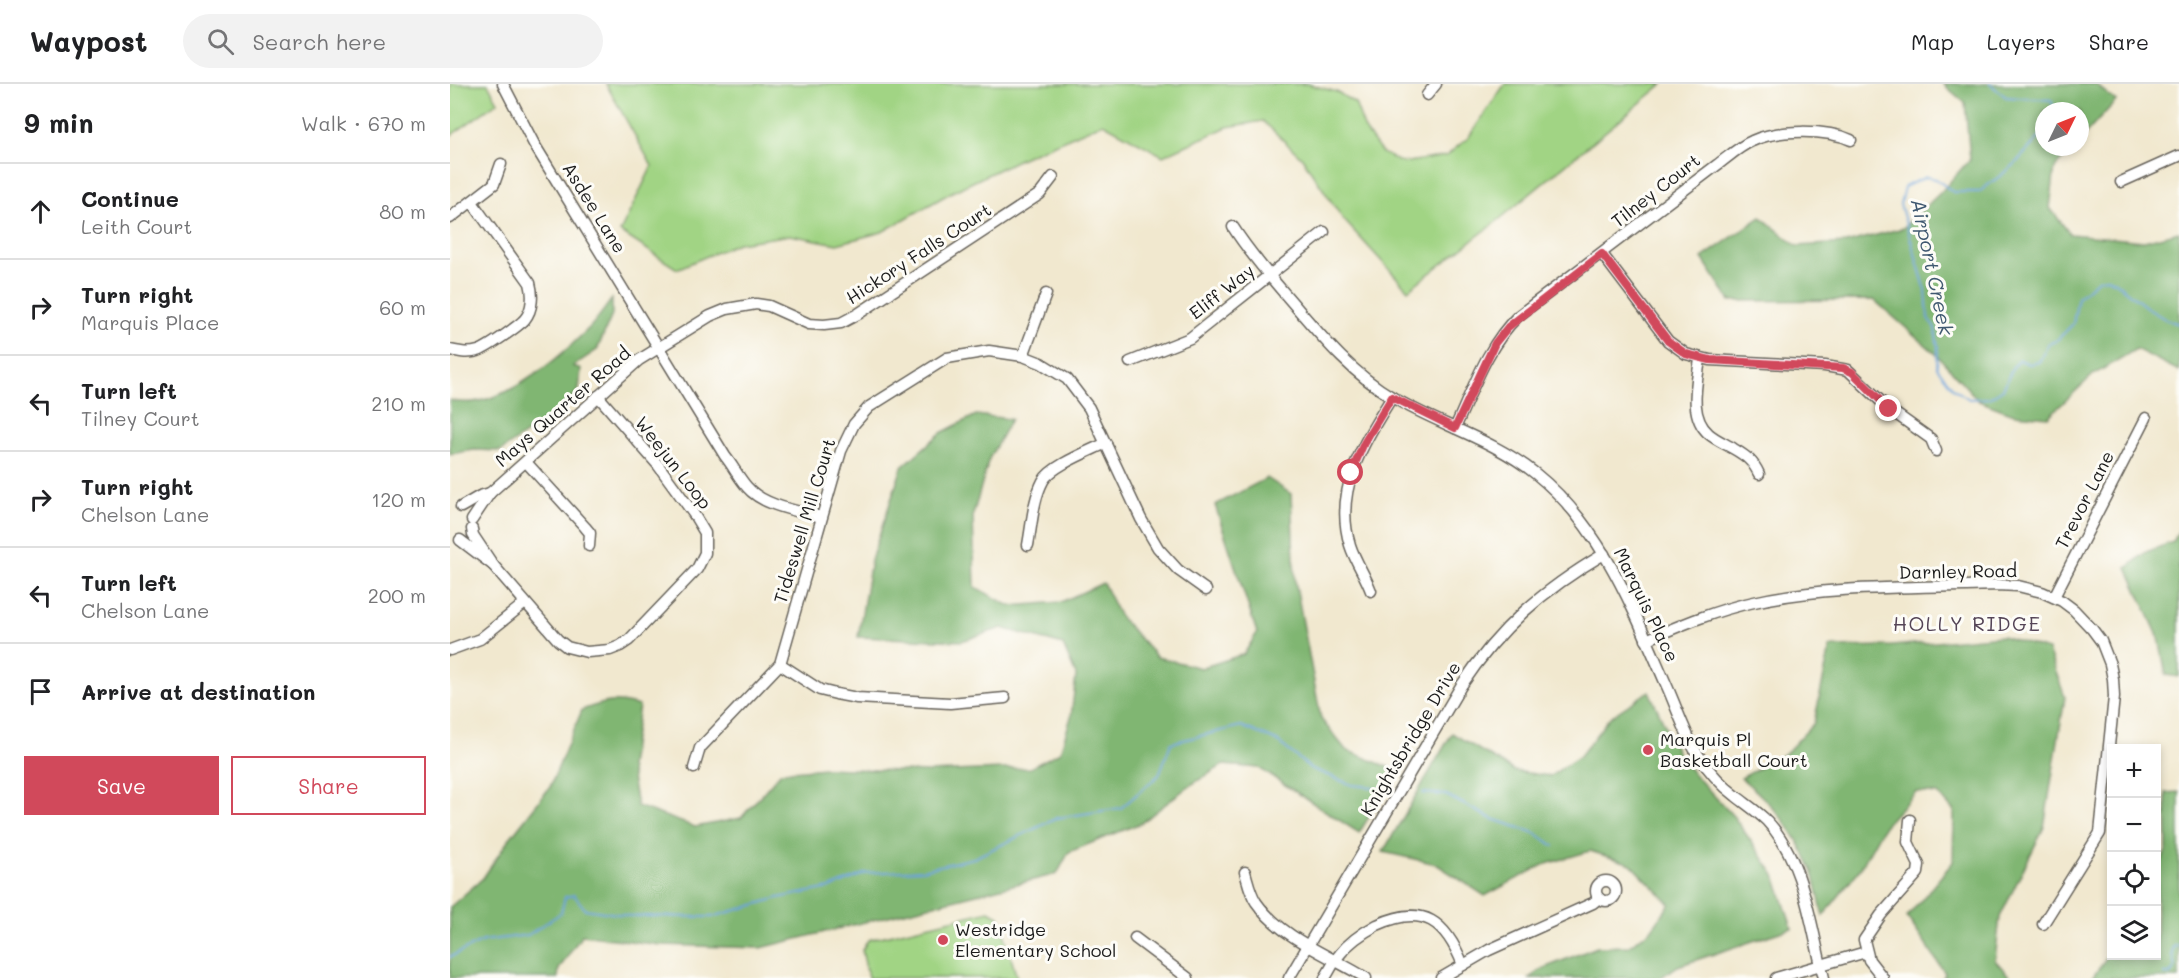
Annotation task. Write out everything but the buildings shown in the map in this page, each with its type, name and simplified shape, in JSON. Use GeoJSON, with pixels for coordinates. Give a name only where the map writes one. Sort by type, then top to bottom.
{"type":"FeatureCollection","features":[{"type":"Feature","properties":{"kind":"street","name":"Asdee Lane"},"geometry":{"type":"LineString","coordinates":[[503,84],[534,144],[661,348],[725,456],[748,489],[761,498],[786,508],[821,517]]}},
{"type":"Feature","properties":{"kind":"street"},"geometry":{"type":"LineString","coordinates":[[1427,94],[1436,84]]}},
{"type":"Feature","properties":{"kind":"street","name":"Tilney Court"},"geometry":{"type":"LineString","coordinates":[[1455,428],[1495,343],[1508,327],[1717,165],[1751,141],[1763,137],[1819,131],[1851,140]]}},
{"type":"Feature","properties":{"kind":"street"},"geometry":{"type":"LineString","coordinates":[[2121,182],[2179,156]]}},
{"type":"Feature","properties":{"kind":"street"},"geometry":{"type":"LineString","coordinates":[[450,218],[494,184],[501,164]]}},
{"type":"Feature","properties":{"kind":"street","name":"Hickory Falls Court"},"geometry":{"type":"LineString","coordinates":[[661,348],[710,316],[741,306],[756,304],[770,306],[809,324],[841,323],[1040,194],[1053,177]]}},
{"type":"Feature","properties":{"kind":"street"},"geometry":{"type":"LineString","coordinates":[[450,350],[466,353],[480,351],[525,319],[531,302],[530,283],[472,202]]}},
{"type":"Feature","properties":{"kind":"street","name":"Marquis Place"},"geometry":{"type":"LineString","coordinates":[[1233,228],[1270,276],[1345,362],[1392,397],[1493,446],[1536,474],[1568,505],[1604,554],[1616,575],[1690,740],[1706,765],[1724,785],[1767,821],[1787,848],[1806,902],[1824,978]]}},
{"type":"Feature","properties":{"kind":"street","name":"Eliff Way"},"geometry":{"type":"LineString","coordinates":[[1130,362],[1190,338],[1324,232]]}},
{"type":"Feature","properties":{"kind":"street"},"geometry":{"type":"LineString","coordinates":[[1602,254],[1668,341],[1686,354],[1700,359],[1825,366],[1848,370],[1889,409],[1931,439],[1936,451]]}},
{"type":"Feature","properties":{"kind":"street"},"geometry":{"type":"LineString","coordinates":[[1023,356],[1046,294]]}},
{"type":"Feature","properties":{"kind":"street","name":"Mays Quarter Road"},"geometry":{"type":"LineString","coordinates":[[455,540],[467,536],[490,493],[639,360],[661,348]]}},
{"type":"Feature","properties":{"kind":"street","name":"Tideswell Mill Court"},"geometry":{"type":"LineString","coordinates":[[694,768],[699,748],[780,664],[841,451],[854,424],[869,407],[947,358],[989,351],[1023,356],[1041,363],[1067,380],[1089,408],[1141,519],[1158,548],[1178,570],[1206,590]]}},
{"type":"Feature","properties":{"kind":"street"},"geometry":{"type":"LineString","coordinates":[[1700,359],[1695,396],[1697,415],[1708,434],[1747,456],[1759,474]]}},
{"type":"Feature","properties":{"kind":"street","name":"Weejun Loop"},"geometry":{"type":"LineString","coordinates":[[472,524],[473,536],[493,565],[558,640],[567,646],[587,652],[610,650],[629,640],[703,561],[705,533],[658,465],[598,396]]}},
{"type":"Feature","properties":{"kind":"street"},"geometry":{"type":"LineString","coordinates":[[1371,591],[1353,556],[1345,505],[1347,489],[1357,458],[1392,397]]}},
{"type":"Feature","properties":{"kind":"street","name":"Trevor Lane"},"geometry":{"type":"LineString","coordinates":[[2054,597],[2146,418]]}},
{"type":"Feature","properties":{"kind":"street"},"geometry":{"type":"LineString","coordinates":[[1028,545],[1036,502],[1044,479],[1057,468],[1106,443]]}},
{"type":"Feature","properties":{"kind":"street"},"geometry":{"type":"LineString","coordinates":[[526,462],[590,533],[589,546]]}},
{"type":"Feature","properties":{"kind":"street","name":"Mays Quarter Road"},"geometry":{"type":"LineString","coordinates":[[456,507],[490,493]]}},
{"type":"Feature","properties":{"kind":"street","name":"Mays Quarter Road"},"geometry":{"type":"LineString","coordinates":[[456,507],[470,514],[472,524]]}},
{"type":"Feature","properties":{"kind":"street","name":"Weejun Loop"},"geometry":{"type":"LineString","coordinates":[[455,540],[493,565]]}},
{"type":"Feature","properties":{"kind":"street","name":"Knightsbridge Drive"},"geometry":{"type":"LineString","coordinates":[[1289,978],[1461,686],[1485,651],[1537,598],[1604,554]]}},
{"type":"Feature","properties":{"kind":"street","name":"Darnley Road"},"geometry":{"type":"LineString","coordinates":[[1646,640],[1715,612],[1756,601],[1801,594],[1997,585],[2029,588],[2054,597],[2085,620],[2101,641],[2110,664],[2114,697],[2100,833],[2043,924]]}},
{"type":"Feature","properties":{"kind":"street"},"geometry":{"type":"LineString","coordinates":[[450,650],[480,639],[525,603]]}},
{"type":"Feature","properties":{"kind":"street"},"geometry":{"type":"LineString","coordinates":[[780,664],[820,690],[857,698],[950,703],[1005,698]]}},
{"type":"Feature","properties":{"kind":"street"},"geometry":{"type":"LineString","coordinates":[[1883,978],[1866,952],[1864,940],[1866,934],[1918,873],[1919,865],[1908,842],[1910,820]]}},
{"type":"Feature","properties":{"kind":"street"},"geometry":{"type":"LineString","coordinates":[[1245,872],[1252,893],[1266,913],[1290,934],[1366,978]]}},
{"type":"Feature","properties":{"kind":"street"},"geometry":{"type":"LineString","coordinates":[[1441,978],[1490,950],[1593,903],[1599,898]]}},
{"type":"Feature","properties":{"kind":"street"},"geometry":{"type":"LineString","coordinates":[[1325,978],[1340,953],[1362,934],[1390,920],[1407,916],[1427,919],[1441,927],[1455,945],[1462,965]]}},
{"type":"Feature","properties":{"kind":"street"},"geometry":{"type":"LineString","coordinates":[[1135,938],[1188,978]]}},
{"type":"Feature","properties":{"kind":"street"},"geometry":{"type":"LineString","coordinates":[[1776,978],[1800,974],[1820,964],[1866,952]]}},
{"type":"Feature","properties":{"kind":"green space"},"geometry":{"type":"Polygon","coordinates":[[[450,84],[488,84],[498,102],[450,136],[450,84]]]}},
{"type":"Feature","properties":{"kind":"green space"},"geometry":{"type":"Polygon","coordinates":[[[606,84],[1308,84],[1337,92],[1355,103],[1365,130],[1382,153],[1402,163],[1446,156],[1468,138],[1505,84],[1663,84],[1496,222],[1408,290],[1343,219],[1302,158],[1263,121],[1227,127],[1163,156],[1103,123],[1022,158],[952,192],[882,232],[837,244],[790,235],[738,243],[677,269],[620,232],[652,166],[606,84]]]}},
{"type":"Feature","properties":{"kind":"green space"},"geometry":{"type":"Polygon","coordinates":[[[1943,84],[2095,84],[2116,101],[2089,130],[2089,102],[2035,102],[2035,156],[2065,156],[2055,167],[2050,208],[2070,234],[2144,241],[2179,232],[2179,371],[2136,349],[2093,375],[2048,417],[2014,414],[1979,401],[1936,354],[1874,300],[1730,301],[1702,258],[1761,217],[1797,246],[1846,243],[1903,228],[1941,192],[1970,159],[1965,103],[1943,84]]]}},
{"type":"Feature","properties":{"kind":"green space"},"geometry":{"type":"Polygon","coordinates":[[[612,299],[612,315],[597,350],[573,366],[581,369],[579,390],[569,401],[501,451],[474,450],[450,454],[450,400],[468,402],[486,399],[524,382],[542,370],[573,343],[593,324],[612,299]]]}},
{"type":"Feature","properties":{"kind":"green space"},"geometry":{"type":"Polygon","coordinates":[[[976,415],[1011,419],[989,459],[973,515],[975,587],[1010,606],[1061,602],[1103,583],[1120,617],[1157,657],[1201,668],[1244,654],[1257,633],[1215,505],[1267,478],[1291,494],[1295,580],[1321,719],[1346,750],[1398,771],[1359,833],[1259,768],[1223,765],[1189,786],[1141,823],[1069,852],[1057,874],[761,948],[661,945],[582,935],[559,969],[558,978],[450,978],[450,907],[483,878],[510,838],[550,787],[582,710],[610,702],[639,706],[630,766],[637,806],[695,827],[741,818],[781,772],[825,768],[927,772],[1030,768],[1060,752],[1071,717],[1076,675],[1063,645],[1002,628],[962,641],[858,637],[871,560],[902,467],[941,433],[976,415]]]}},
{"type":"Feature","properties":{"kind":"green space"},"geometry":{"type":"Polygon","coordinates":[[[2179,530],[2179,677],[2166,675],[2159,638],[2127,568],[2146,552],[2173,542],[2179,530]]]}},
{"type":"Feature","properties":{"kind":"green space"},"geometry":{"type":"Polygon","coordinates":[[[2002,636],[2048,650],[2065,697],[2044,827],[2000,917],[1995,960],[2011,978],[1943,978],[1945,973],[1907,917],[1953,862],[1954,811],[1938,794],[1916,792],[1884,826],[1860,869],[1823,916],[1812,870],[1799,843],[1773,808],[1741,778],[1786,753],[1814,723],[1830,647],[1892,646],[2002,636]]]}},
{"type":"Feature","properties":{"kind":"green space"},"geometry":{"type":"Polygon","coordinates":[[[1649,691],[1681,760],[1734,817],[1775,875],[1792,928],[1678,966],[1660,978],[1529,978],[1544,968],[1597,947],[1629,946],[1651,930],[1670,904],[1631,864],[1590,851],[1543,865],[1485,896],[1436,864],[1383,852],[1452,733],[1514,771],[1550,776],[1580,756],[1609,718],[1649,691]]]}},
{"type":"Feature","properties":{"kind":"green space"},"geometry":{"type":"Polygon","coordinates":[[[2179,792],[2179,978],[2092,978],[2107,957],[2107,960],[2161,960],[2161,862],[2167,849],[2166,793],[2179,792]]]}},
{"type":"Feature","properties":{"kind":"green space","name":"Westridge Elementary School"},"geometry":{"type":"Polygon","coordinates":[[[989,911],[999,916],[1017,978],[868,978],[862,950],[868,940],[989,911]]]}},
{"type":"Feature","properties":{"kind":"waterway","name":"Airport Creek"},"geometry":{"type":"LineString","coordinates":[[1990,84],[2006,97],[2051,100],[2052,102]]}},
{"type":"Feature","properties":{"kind":"waterway","name":"Airport Creek"},"geometry":{"type":"LineString","coordinates":[[2035,142],[2013,166],[1979,192],[1953,192],[1936,179],[1926,177],[1904,187],[1900,204],[1926,291],[1928,318],[1935,329],[1938,348],[1937,367],[1954,389],[1969,399],[1989,398],[2003,389],[2013,367],[2020,360],[2029,364],[2039,362],[2048,344],[2056,341],[2073,324],[2078,297],[2099,279],[2107,278],[2114,281],[2150,310],[2179,324]]}},
{"type":"Feature","properties":{"kind":"waterway"},"geometry":{"type":"LineString","coordinates":[[450,957],[483,941],[528,935],[561,913],[565,897],[574,895],[585,909],[630,916],[712,917],[778,898],[830,888],[866,873],[922,870],[974,858],[1057,818],[1121,808],[1159,775],[1171,743],[1241,726],[1277,741],[1310,768],[1352,785],[1373,787]]}},
{"type":"Feature","properties":{"kind":"waterway"},"geometry":{"type":"LineString","coordinates":[[1423,793],[1446,795],[1490,818],[1535,833],[1554,846]]}},
{"type":"Feature","properties":{"kind":"waterway","name":"Airport Creek"},"geometry":{"type":"LineString","coordinates":[[2164,974],[2170,974],[2175,968],[2173,947],[2179,945]]}},
{"type":"Feature","properties":{"kind":"place","name":"Marquis Pl Basketball Court"},"geometry":{"type":"Point","coordinates":[1648,750]}},
{"type":"Feature","properties":{"kind":"place","name":"Westridge Elementary School"},"geometry":{"type":"Point","coordinates":[943,940]}},
{"type":"Feature","properties":{"kind":"district","name":"HOLLY RIDGE"},"geometry":{"type":"Point","coordinates":[1967,624]}},
{"type":"Feature","properties":{"kind":"route"},"geometry":{"type":"LineString","coordinates":[[1351,473],[1364,443],[1392,397],[1455,428],[1495,343],[1508,327],[1518,316],[1602,254],[1668,341],[1686,354],[1710,360],[1843,368],[1852,372],[1889,409]]}}]}
